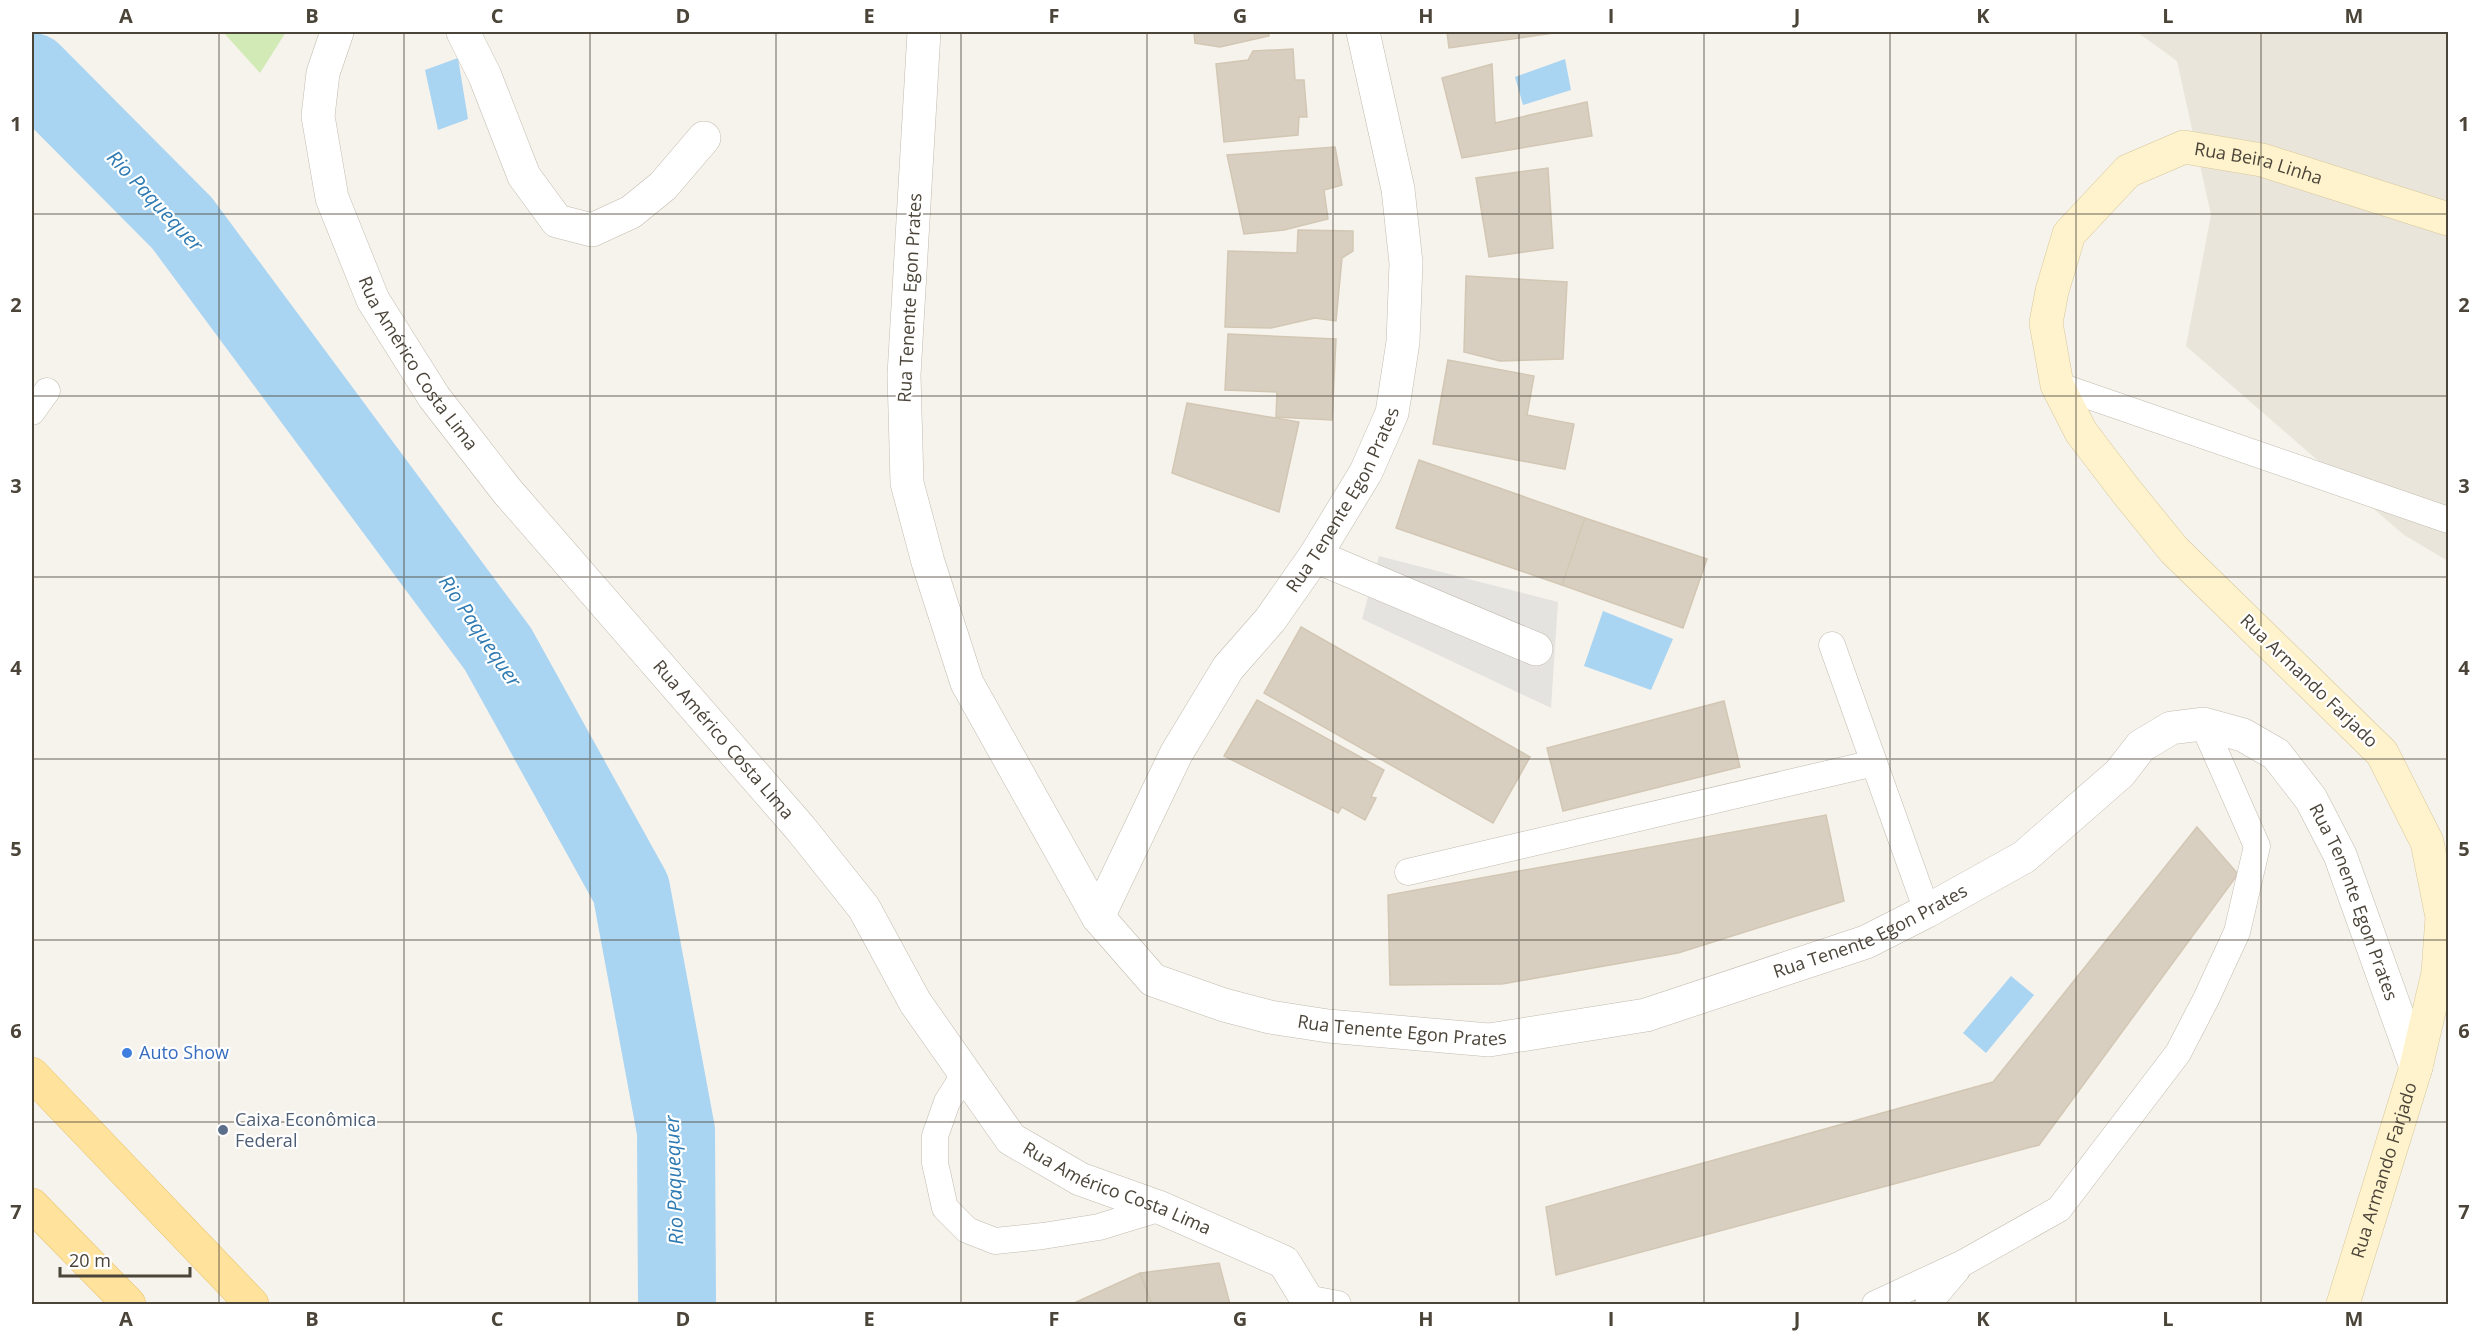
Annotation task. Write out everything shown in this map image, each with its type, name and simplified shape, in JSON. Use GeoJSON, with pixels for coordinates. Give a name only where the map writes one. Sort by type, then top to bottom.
{"type":"FeatureCollection","features":[{"type":"Feature","properties":{"kind":"main road"},"geometry":{"type":"LineString","coordinates":[[32,1074],[252,1305]]}},
{"type":"Feature","properties":{"kind":"main road"},"geometry":{"type":"LineString","coordinates":[[32,1205],[129,1305]]}},
{"type":"Feature","properties":{"kind":"street","name":"Rua Américo Costa Lima"},"geometry":{"type":"LineString","coordinates":[[337,32],[323,73],[318,116],[332,198],[373,300],[434,397],[507,491],[801,829],[864,908],[915,1002],[1011,1139],[1080,1179],[1161,1208],[1284,1262],[1306,1301]]}},
{"type":"Feature","properties":{"kind":"street"},"geometry":{"type":"LineString","coordinates":[[463,32],[485,76],[524,176],[557,221],[592,230],[631,212],[663,186],[704,138]]}},
{"type":"Feature","properties":{"kind":"street","name":"Rua Tenente Egon Prates"},"geometry":{"type":"LineString","coordinates":[[924,32],[904,375],[906,483],[928,562],[967,683],[1098,917],[1153,980],[1224,1005],[1270,1017],[1328,1026],[1489,1040],[1646,1016],[1866,942],[1927,911],[2024,857],[2120,772],[2141,746],[2171,728],[2203,724],[2243,735],[2276,754],[2311,800],[2340,855],[2416,1067]]}},
{"type":"Feature","properties":{"kind":"street","name":"Rua Tenente Egon Prates"},"geometry":{"type":"LineString","coordinates":[[1098,917],[1176,754],[1228,668],[1270,620],[1315,556],[1366,472],[1392,413],[1403,342],[1406,262],[1398,189],[1363,32]]}},
{"type":"Feature","properties":{"kind":"street","name":"Rua Beira Linha"},"geometry":{"type":"LineString","coordinates":[[2057,384],[2046,323],[2052,291],[2069,234],[2128,171],[2184,147],[2262,160],[2448,219]]}},
{"type":"Feature","properties":{"kind":"street","name":"Rua Armando Farjado"},"geometry":{"type":"LineString","coordinates":[[2057,384],[2081,432],[2174,550],[2382,753],[2427,842],[2442,917],[2438,973],[2416,1067],[2343,1305]]}},
{"type":"Feature","properties":{"kind":"street"},"geometry":{"type":"LineString","coordinates":[[1315,556],[1536,648]]}},
{"type":"Feature","properties":{"kind":"lane"},"geometry":{"type":"LineString","coordinates":[[2057,384],[2448,520]]}},
{"type":"Feature","properties":{"kind":"lane"},"geometry":{"type":"LineString","coordinates":[[32,412],[47,392]]}},
{"type":"Feature","properties":{"kind":"lane"},"geometry":{"type":"LineString","coordinates":[[1832,645],[1927,911]]}},
{"type":"Feature","properties":{"kind":"lane"},"geometry":{"type":"LineString","coordinates":[[1875,1305],[1963,1263],[2059,1209],[2178,1053],[2237,932],[2257,846],[2203,724]]}},
{"type":"Feature","properties":{"kind":"lane"},"geometry":{"type":"LineString","coordinates":[[1408,872],[1874,763]]}},
{"type":"Feature","properties":{"kind":"lane"},"geometry":{"type":"LineString","coordinates":[[964,1075],[947,1102],[935,1136],[935,1163],[945,1208],[967,1230],[995,1241],[1043,1236],[1099,1227],[1161,1208]]}},
{"type":"Feature","properties":{"kind":"lane"},"geometry":{"type":"LineString","coordinates":[[1928,1305],[1963,1263]]}},
{"type":"Feature","properties":{"kind":"lane"},"geometry":{"type":"LineString","coordinates":[[1306,1301],[1338,1305]]}},
{"type":"Feature","properties":{"kind":"shaded area"},"geometry":{"type":"Polygon","coordinates":[[[2137,32],[2448,32],[2448,561],[2404,535],[2186,346],[2211,215],[2177,61],[2137,32]]]}},
{"type":"Feature","properties":{"kind":"shaded area"},"geometry":{"type":"Polygon","coordinates":[[[1379,556],[1558,602],[1551,708],[1362,619],[1379,556]]]}},
{"type":"Feature","properties":{"kind":"green space"},"geometry":{"type":"Polygon","coordinates":[[[223,32],[286,32],[260,73],[223,32]]]}},
{"type":"Feature","properties":{"kind":"water"},"geometry":{"type":"Polygon","coordinates":[[[458,58],[468,119],[438,130],[425,70],[458,58]]]}},
{"type":"Feature","properties":{"kind":"water"},"geometry":{"type":"Polygon","coordinates":[[[1565,59],[1571,90],[1523,105],[1515,77],[1565,59]]]}},
{"type":"Feature","properties":{"kind":"water"},"geometry":{"type":"Polygon","coordinates":[[[1603,611],[1673,639],[1651,690],[1584,666],[1603,611]]]}},
{"type":"Feature","properties":{"kind":"water"},"geometry":{"type":"Polygon","coordinates":[[[2011,976],[2034,995],[1986,1053],[1963,1033],[2011,976]]]}},
{"type":"Feature","properties":{"kind":"building"},"geometry":{"type":"Polygon","coordinates":[[[1194,32],[1269,32],[1269,36],[1220,47],[1195,43],[1194,32]]]}},
{"type":"Feature","properties":{"kind":"building"},"geometry":{"type":"Polygon","coordinates":[[[1447,32],[1561,32],[1449,48],[1447,32]]]}},
{"type":"Feature","properties":{"kind":"building"},"geometry":{"type":"Polygon","coordinates":[[[1293,49],[1295,80],[1304,80],[1307,117],[1299,117],[1298,135],[1224,142],[1216,64],[1248,60],[1253,51],[1293,49]]]}},
{"type":"Feature","properties":{"kind":"building"},"geometry":{"type":"Polygon","coordinates":[[[1492,64],[1495,123],[1587,102],[1592,136],[1462,158],[1442,78],[1492,64]]]}},
{"type":"Feature","properties":{"kind":"building"},"geometry":{"type":"Polygon","coordinates":[[[1335,147],[1342,185],[1324,190],[1328,219],[1284,230],[1244,234],[1227,155],[1335,147]]]}},
{"type":"Feature","properties":{"kind":"building"},"geometry":{"type":"Polygon","coordinates":[[[1548,168],[1553,248],[1489,257],[1476,178],[1548,168]]]}},
{"type":"Feature","properties":{"kind":"building"},"geometry":{"type":"Polygon","coordinates":[[[1298,230],[1353,231],[1353,251],[1342,258],[1336,321],[1315,318],[1271,328],[1225,327],[1228,251],[1297,253],[1298,230]]]}},
{"type":"Feature","properties":{"kind":"building"},"geometry":{"type":"Polygon","coordinates":[[[1466,276],[1567,282],[1563,359],[1500,361],[1464,352],[1466,276]]]}},
{"type":"Feature","properties":{"kind":"building"},"geometry":{"type":"Polygon","coordinates":[[[1228,334],[1336,339],[1332,420],[1276,417],[1277,392],[1225,390],[1228,334]]]}},
{"type":"Feature","properties":{"kind":"building"},"geometry":{"type":"Polygon","coordinates":[[[1448,360],[1534,376],[1527,415],[1574,424],[1565,469],[1433,444],[1448,360]]]}},
{"type":"Feature","properties":{"kind":"building"},"geometry":{"type":"Polygon","coordinates":[[[1187,403],[1299,422],[1279,512],[1172,473],[1187,403]]]}},
{"type":"Feature","properties":{"kind":"building"},"geometry":{"type":"Polygon","coordinates":[[[1419,460],[1585,518],[1562,585],[1396,528],[1419,460]]]}},
{"type":"Feature","properties":{"kind":"building"},"geometry":{"type":"Polygon","coordinates":[[[1585,518],[1707,559],[1683,628],[1562,585],[1585,518]]]}},
{"type":"Feature","properties":{"kind":"building"},"geometry":{"type":"Polygon","coordinates":[[[1301,627],[1530,757],[1493,823],[1264,693],[1301,627]]]}},
{"type":"Feature","properties":{"kind":"building"},"geometry":{"type":"Polygon","coordinates":[[[1257,700],[1384,770],[1371,797],[1376,798],[1365,820],[1342,807],[1338,813],[1224,756],[1257,700]]]}},
{"type":"Feature","properties":{"kind":"building"},"geometry":{"type":"Polygon","coordinates":[[[1724,701],[1740,767],[1563,811],[1547,748],[1724,701]]]}},
{"type":"Feature","properties":{"kind":"building"},"geometry":{"type":"Polygon","coordinates":[[[1826,815],[1844,901],[1678,953],[1502,984],[1390,985],[1388,895],[1826,815]]]}},
{"type":"Feature","properties":{"kind":"building"},"geometry":{"type":"Polygon","coordinates":[[[2197,827],[2238,874],[2039,1145],[1556,1275],[1546,1207],[1993,1082],[2197,827]]]}},
{"type":"Feature","properties":{"kind":"building"},"geometry":{"type":"Polygon","coordinates":[[[1219,1263],[1230,1304],[1152,1304],[1140,1273],[1219,1263]]]}},
{"type":"Feature","properties":{"kind":"building"},"geometry":{"type":"Polygon","coordinates":[[[1140,1273],[1152,1304],[1072,1304],[1140,1273]]]}},
{"type":"Feature","properties":{"kind":"waterway","name":"Rio Paquequer"},"geometry":{"type":"LineString","coordinates":[[32,72],[182,223],[498,649],[631,889],[676,1131],[677,1304]]}},
{"type":"Feature","properties":{"kind":"place","name":"Auto Show"},"geometry":{"type":"Point","coordinates":[127,1053]}},
{"type":"Feature","properties":{"kind":"place","name":"Caixa Econômica Federal"},"geometry":{"type":"Point","coordinates":[223,1130]}}]}
